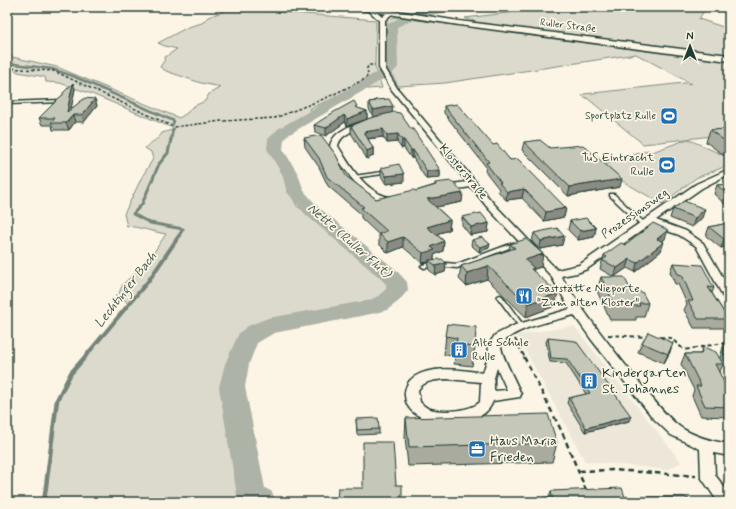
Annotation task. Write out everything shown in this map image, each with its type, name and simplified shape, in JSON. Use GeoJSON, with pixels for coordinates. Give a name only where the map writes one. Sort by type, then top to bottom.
{"type":"FeatureCollection","features":[{"type":"Feature","properties":{"kind":"main road","name":"Ruller Straße"},"geometry":{"type":"LineString","coordinates":[[357,7],[408,16],[729,58]]}},
{"type":"Feature","properties":{"kind":"street"},"geometry":{"type":"LineString","coordinates":[[7,9],[12,7]]}},
{"type":"Feature","properties":{"kind":"street"},"geometry":{"type":"LineString","coordinates":[[370,9],[382,20],[390,13]]}},
{"type":"Feature","properties":{"kind":"street","name":"Klosterstraße"},"geometry":{"type":"LineString","coordinates":[[382,20],[382,66],[387,78],[410,113],[522,241],[555,274],[577,311],[595,336],[658,414],[676,431],[707,446],[729,450]]}},
{"type":"Feature","properties":{"kind":"street"},"geometry":{"type":"LineString","coordinates":[[369,121],[362,123],[338,137],[334,141],[334,146],[354,177],[378,197],[388,200],[403,199]]}},
{"type":"Feature","properties":{"kind":"street","name":"Prozessionsweg"},"geometry":{"type":"LineString","coordinates":[[555,274],[573,271],[583,267],[645,222],[699,186],[726,175]]}},
{"type":"Feature","properties":{"kind":"street"},"geometry":{"type":"LineString","coordinates":[[434,189],[472,184]]}},
{"type":"Feature","properties":{"kind":"street"},"geometry":{"type":"LineString","coordinates":[[645,222],[686,235],[694,240],[700,246],[729,298]]}},
{"type":"Feature","properties":{"kind":"street"},"geometry":{"type":"LineString","coordinates":[[488,378],[453,375],[425,377],[413,384],[410,390],[410,396],[417,408],[431,415],[440,416],[474,413],[486,404],[488,378],[494,354],[494,345],[499,338],[516,329],[577,311]]}},
{"type":"Feature","properties":{"kind":"street"},"geometry":{"type":"LineString","coordinates":[[487,397],[515,394],[501,362],[494,354]]}},
{"type":"Feature","properties":{"kind":"street"},"geometry":{"type":"LineString","coordinates":[[707,446],[708,477],[727,502]]}},
{"type":"Feature","properties":{"kind":"lane"},"geometry":{"type":"LineString","coordinates":[[7,103],[62,101]]}},
{"type":"Feature","properties":{"kind":"lane"},"geometry":{"type":"LineString","coordinates":[[354,177],[382,173]]}},
{"type":"Feature","properties":{"kind":"lane"},"geometry":{"type":"LineString","coordinates":[[612,195],[645,222]]}},
{"type":"Feature","properties":{"kind":"lane"},"geometry":{"type":"LineString","coordinates":[[424,266],[434,264],[457,266],[522,241]]}},
{"type":"Feature","properties":{"kind":"lane"},"geometry":{"type":"LineString","coordinates":[[500,297],[516,329]]}},
{"type":"Feature","properties":{"kind":"path"},"geometry":{"type":"LineString","coordinates":[[7,68],[54,71],[174,127],[222,121],[275,118],[326,98],[365,79],[368,75],[367,68],[369,65],[382,66]]}},
{"type":"Feature","properties":{"kind":"path"},"geometry":{"type":"LineString","coordinates":[[516,329],[579,471],[586,491]]}},
{"type":"Feature","properties":{"kind":"path"},"geometry":{"type":"LineString","coordinates":[[616,335],[647,337]]}},
{"type":"Feature","properties":{"kind":"path"},"geometry":{"type":"LineString","coordinates":[[655,337],[671,338],[684,350],[729,342]]}},
{"type":"Feature","properties":{"kind":"path"},"geometry":{"type":"LineString","coordinates":[[579,471],[612,470],[708,477]]}},
{"type":"Feature","properties":{"kind":"path"},"geometry":{"type":"LineString","coordinates":[[539,502],[538,498],[553,498]]}},
{"type":"Feature","properties":{"kind":"shaded area"},"geometry":{"type":"Polygon","coordinates":[[[441,7],[470,7],[426,15],[408,13],[441,7]]]}},
{"type":"Feature","properties":{"kind":"shaded area"},"geometry":{"type":"Polygon","coordinates":[[[557,7],[706,7],[699,19],[729,29],[729,56],[479,23],[465,18],[557,7]]]}},
{"type":"Feature","properties":{"kind":"shaded area"},"geometry":{"type":"Polygon","coordinates":[[[233,8],[376,20],[375,66],[382,88],[353,90],[309,109],[317,112],[283,132],[276,139],[275,149],[290,174],[292,196],[297,206],[348,241],[388,274],[396,282],[397,290],[389,299],[375,306],[268,326],[256,332],[247,339],[237,364],[232,387],[238,441],[244,447],[252,495],[261,502],[44,502],[57,400],[71,373],[129,305],[119,293],[123,284],[148,261],[166,234],[127,226],[124,214],[142,177],[153,159],[151,152],[145,148],[162,133],[175,129],[92,94],[60,83],[46,82],[45,77],[18,72],[11,68],[7,68],[7,52],[12,57],[57,67],[179,118],[187,113],[192,107],[205,101],[209,94],[221,87],[201,83],[166,71],[160,67],[165,57],[177,49],[158,43],[188,27],[202,23],[208,17],[233,8]]]}},
{"type":"Feature","properties":{"kind":"shaded area"},"geometry":{"type":"Polygon","coordinates":[[[394,17],[729,61],[729,134],[643,144],[587,98],[582,96],[584,94],[684,83],[692,84],[636,54],[445,83],[398,86],[386,64],[387,22],[394,17]]]}},
{"type":"Feature","properties":{"kind":"shaded area","name":"TuS Eintracht Rulle"},"geometry":{"type":"Polygon","coordinates":[[[688,139],[729,158],[729,165],[696,178],[662,204],[598,167],[648,150],[652,152],[688,139]]]}},
{"type":"Feature","properties":{"kind":"shaded area"},"geometry":{"type":"Polygon","coordinates":[[[574,326],[681,462],[668,470],[585,461],[517,335],[574,326]]]}},
{"type":"Feature","properties":{"kind":"building"},"geometry":{"type":"Polygon","coordinates":[[[73,83],[67,112],[85,98],[95,99],[82,115],[73,115],[66,123],[51,123],[55,118],[39,118],[63,95],[63,93],[73,83]]]}},
{"type":"Feature","properties":{"kind":"building"},"geometry":{"type":"Polygon","coordinates":[[[389,99],[393,106],[373,110],[369,102],[376,101],[375,100],[389,99]]]}},
{"type":"Feature","properties":{"kind":"building"},"geometry":{"type":"Polygon","coordinates":[[[354,101],[357,106],[355,107],[367,111],[347,119],[344,115],[326,128],[314,125],[334,112],[354,101]]]}},
{"type":"Feature","properties":{"kind":"building"},"geometry":{"type":"Polygon","coordinates":[[[457,104],[493,145],[497,144],[510,160],[518,159],[566,208],[546,212],[524,189],[507,192],[499,183],[501,183],[486,163],[489,162],[444,106],[457,104]]]}},
{"type":"Feature","properties":{"kind":"building"},"geometry":{"type":"Polygon","coordinates":[[[394,112],[400,113],[411,129],[413,129],[440,170],[427,171],[413,150],[411,150],[398,134],[387,135],[383,129],[364,132],[373,148],[367,151],[351,126],[370,118],[394,112]]]}},
{"type":"Feature","properties":{"kind":"building"},"geometry":{"type":"Polygon","coordinates":[[[710,130],[729,130],[729,144],[710,130]]]}},
{"type":"Feature","properties":{"kind":"building"},"geometry":{"type":"Polygon","coordinates":[[[321,135],[336,155],[346,176],[376,199],[414,190],[416,191],[436,185],[435,183],[454,182],[463,193],[427,199],[450,220],[427,227],[444,241],[431,247],[435,250],[423,253],[403,237],[388,242],[379,234],[387,231],[361,208],[364,207],[327,177],[319,158],[304,138],[321,135]]]}},
{"type":"Feature","properties":{"kind":"building"},"geometry":{"type":"Polygon","coordinates":[[[540,140],[550,148],[583,145],[622,179],[570,187],[524,142],[540,140]]]}},
{"type":"Feature","properties":{"kind":"building"},"geometry":{"type":"Polygon","coordinates":[[[399,164],[404,174],[386,176],[381,168],[399,164]]]}},
{"type":"Feature","properties":{"kind":"building"},"geometry":{"type":"Polygon","coordinates":[[[729,184],[729,196],[717,185],[729,184]]]}},
{"type":"Feature","properties":{"kind":"building"},"geometry":{"type":"Polygon","coordinates":[[[684,201],[705,209],[695,218],[673,209],[684,201]]]}},
{"type":"Feature","properties":{"kind":"building"},"geometry":{"type":"Polygon","coordinates":[[[481,213],[489,223],[471,227],[462,217],[481,213]]]}},
{"type":"Feature","properties":{"kind":"building"},"geometry":{"type":"Polygon","coordinates":[[[586,218],[596,228],[580,231],[570,221],[586,218]]]}},
{"type":"Feature","properties":{"kind":"building"},"geometry":{"type":"Polygon","coordinates":[[[653,223],[668,230],[657,239],[664,242],[637,263],[630,259],[617,268],[602,260],[607,257],[604,255],[621,243],[626,245],[653,223]]]}},
{"type":"Feature","properties":{"kind":"building"},"geometry":{"type":"Polygon","coordinates":[[[728,223],[729,238],[724,239],[709,227],[728,223]]]}},
{"type":"Feature","properties":{"kind":"building"},"geometry":{"type":"Polygon","coordinates":[[[557,228],[564,236],[541,241],[534,233],[557,228]]]}},
{"type":"Feature","properties":{"kind":"building"},"geometry":{"type":"Polygon","coordinates":[[[482,237],[490,244],[480,247],[472,240],[482,237]]]}},
{"type":"Feature","properties":{"kind":"building"},"geometry":{"type":"Polygon","coordinates":[[[526,239],[543,254],[525,260],[534,268],[531,269],[558,293],[528,304],[488,266],[467,273],[461,266],[515,248],[510,244],[526,239]]]}},
{"type":"Feature","properties":{"kind":"building"},"geometry":{"type":"Polygon","coordinates":[[[442,259],[446,263],[436,266],[429,260],[442,259]]]}},
{"type":"Feature","properties":{"kind":"building"},"geometry":{"type":"Polygon","coordinates":[[[673,263],[702,265],[714,288],[708,287],[728,319],[698,319],[688,301],[693,301],[682,275],[678,274],[673,263]]]}},
{"type":"Feature","properties":{"kind":"building"},"geometry":{"type":"Polygon","coordinates":[[[601,277],[624,277],[632,292],[642,292],[648,303],[639,303],[640,306],[615,306],[601,277]]]}},
{"type":"Feature","properties":{"kind":"building"},"geometry":{"type":"Polygon","coordinates":[[[447,324],[476,327],[475,347],[456,345],[457,338],[445,336],[447,324]]]}},
{"type":"Feature","properties":{"kind":"building"},"geometry":{"type":"Polygon","coordinates":[[[648,332],[673,343],[668,354],[642,343],[648,332]]]}},
{"type":"Feature","properties":{"kind":"building","name":"Kindergarten St. Johannes"},"geometry":{"type":"Polygon","coordinates":[[[548,338],[576,341],[631,416],[586,428],[569,398],[590,393],[567,359],[551,358],[548,338]]]}},
{"type":"Feature","properties":{"kind":"building"},"geometry":{"type":"Polygon","coordinates":[[[727,338],[729,338],[729,356],[723,354],[727,338]]]}},
{"type":"Feature","properties":{"kind":"building"},"geometry":{"type":"Polygon","coordinates":[[[703,347],[716,352],[723,364],[715,364],[725,384],[729,384],[729,407],[705,406],[696,386],[701,386],[685,354],[701,354],[703,347]]]}},
{"type":"Feature","properties":{"kind":"building"},"geometry":{"type":"Polygon","coordinates":[[[548,414],[557,443],[409,447],[406,418],[548,414]]]}},
{"type":"Feature","properties":{"kind":"building"},"geometry":{"type":"Polygon","coordinates":[[[378,418],[379,429],[357,430],[356,419],[378,418]]]}},
{"type":"Feature","properties":{"kind":"building"},"geometry":{"type":"Polygon","coordinates":[[[363,442],[393,442],[396,485],[402,485],[402,502],[337,502],[338,488],[363,488],[363,442]]]}},
{"type":"Feature","properties":{"kind":"building"},"geometry":{"type":"Polygon","coordinates":[[[622,488],[625,497],[684,497],[695,502],[553,502],[551,491],[622,488]]]}},
{"type":"Feature","properties":{"kind":"waterway","name":"Lechtinger Bach"},"geometry":{"type":"LineString","coordinates":[[7,12],[17,7]]}},
{"type":"Feature","properties":{"kind":"waterway","name":"Nette (Ruller Flut)"},"geometry":{"type":"LineString","coordinates":[[261,502],[252,495],[232,387],[237,364],[247,339],[256,332],[268,326],[375,306],[389,299],[397,290],[396,282],[388,274],[312,211],[296,192],[290,174],[275,149],[276,139],[283,132],[388,71],[392,67],[392,26],[399,21],[416,14],[433,10],[459,7]]}},
{"type":"Feature","properties":{"kind":"waterway","name":"Lechtinger Bach"},"geometry":{"type":"LineString","coordinates":[[7,63],[52,69],[73,76],[174,121],[173,124]]}},
{"type":"Feature","properties":{"kind":"waterway","name":"Lechtinger Bach"},"geometry":{"type":"LineString","coordinates":[[171,140],[173,129]]}},
{"type":"Feature","properties":{"kind":"waterway","name":"Lechtinger Bach"},"geometry":{"type":"LineString","coordinates":[[171,139],[168,153],[159,164],[142,204],[133,214],[150,223],[183,229],[178,237]]}},
{"type":"Feature","properties":{"kind":"waterway","name":"Lechtinger Bach"},"geometry":{"type":"LineString","coordinates":[[84,358],[149,280],[179,236]]}},
{"type":"Feature","properties":{"kind":"waterway","name":"Lechtinger Bach"},"geometry":{"type":"LineString","coordinates":[[44,502],[57,400],[71,373],[85,357]]}},
{"type":"Feature","properties":{"kind":"place","name":"Sportplatz Rulle"},"geometry":{"type":"Point","coordinates":[669,116]}},
{"type":"Feature","properties":{"kind":"place","name":"TuS Eintracht Rulle"},"geometry":{"type":"Point","coordinates":[667,165]}},
{"type":"Feature","properties":{"kind":"place","name":"Gaststätte Nieporte \"Zum alten Kloster\""},"geometry":{"type":"Point","coordinates":[524,296]}},
{"type":"Feature","properties":{"kind":"place","name":"Alte Schule Rulle"},"geometry":{"type":"Point","coordinates":[459,350]}},
{"type":"Feature","properties":{"kind":"place","name":"Kindergarten St. Johannes"},"geometry":{"type":"Point","coordinates":[589,381]}},
{"type":"Feature","properties":{"kind":"place","name":"Haus Maria Frieden"},"geometry":{"type":"Point","coordinates":[477,449]}}]}
